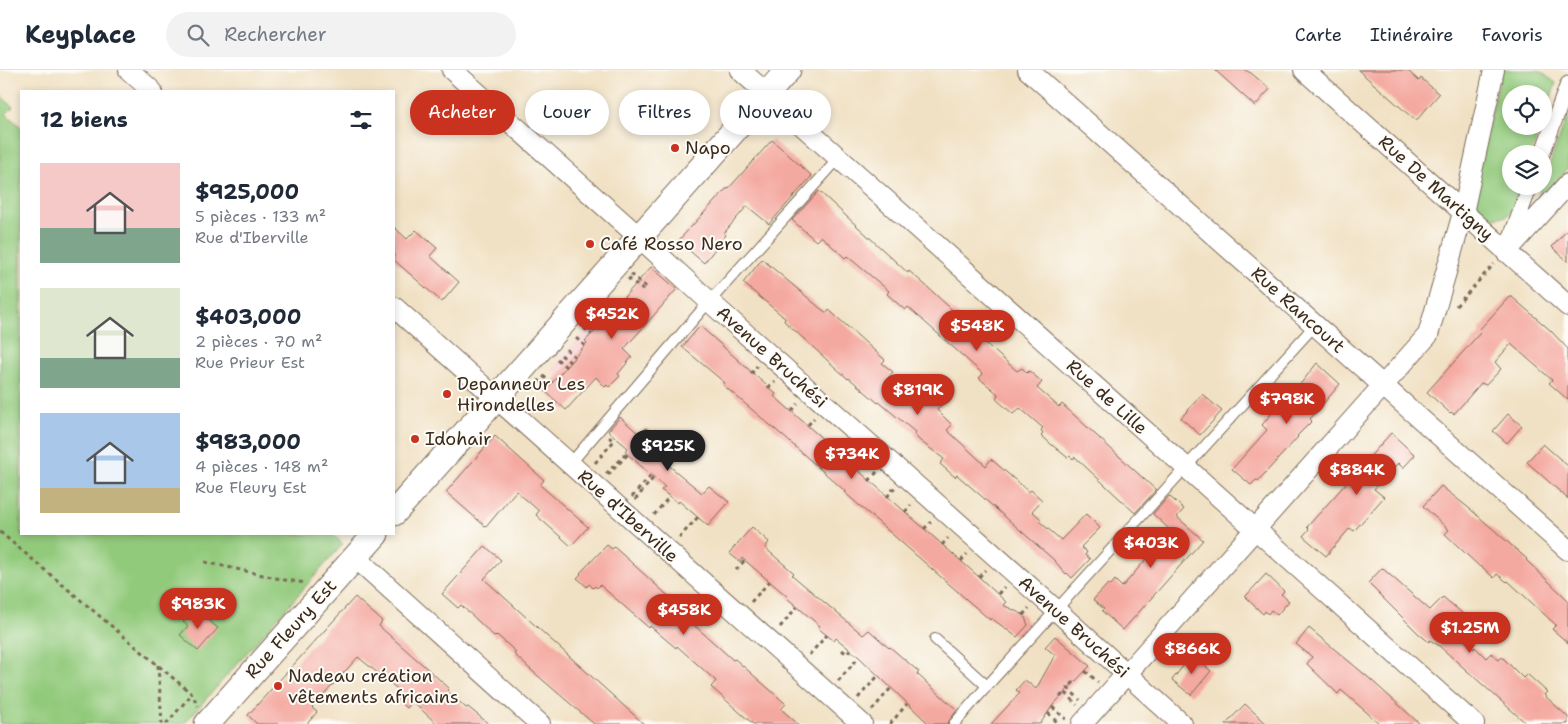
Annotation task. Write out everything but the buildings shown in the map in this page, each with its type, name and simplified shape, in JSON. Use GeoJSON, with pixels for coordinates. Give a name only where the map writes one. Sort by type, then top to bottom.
{"type":"FeatureCollection","features":[{"type":"Feature","properties":{"kind":"street"},"geometry":{"type":"LineString","coordinates":[[129,70],[151,90]]}},
{"type":"Feature","properties":{"kind":"street","name":"Avenue Bruchési"},"geometry":{"type":"LineString","coordinates":[[452,70],[1182,724]]}},
{"type":"Feature","properties":{"kind":"street","name":"Rue de Lille"},"geometry":{"type":"LineString","coordinates":[[740,70],[762,90]]}},
{"type":"Feature","properties":{"kind":"street"},"geometry":{"type":"LineString","coordinates":[[770,90],[788,70]]}},
{"type":"Feature","properties":{"kind":"street","name":"Rue Rancourt"},"geometry":{"type":"LineString","coordinates":[[1028,70],[1568,550]]}},
{"type":"Feature","properties":{"kind":"street","name":"Rue De Martigny"},"geometry":{"type":"LineString","coordinates":[[1304,70],[1568,306]]}},
{"type":"Feature","properties":{"kind":"street"},"geometry":{"type":"LineString","coordinates":[[1076,716],[1126,674],[1428,335],[1464,213],[1494,70]]}},
{"type":"Feature","properties":{"kind":"street"},"geometry":{"type":"LineString","coordinates":[[1545,145],[1568,84]]}},
{"type":"Feature","properties":{"kind":"street"},"geometry":{"type":"LineString","coordinates":[[395,512],[730,135]]}},
{"type":"Feature","properties":{"kind":"street","name":"Rue de Lille"},"geometry":{"type":"LineString","coordinates":[[813,135],[1474,724]]}},
{"type":"Feature","properties":{"kind":"street"},"geometry":{"type":"LineString","coordinates":[[1506,252],[1568,184]]}},
{"type":"Feature","properties":{"kind":"street"},"geometry":{"type":"LineString","coordinates":[[1506,252],[1527,195]]}},
{"type":"Feature","properties":{"kind":"street","name":"Rue d'Iberville"},"geometry":{"type":"LineString","coordinates":[[395,308],[570,464],[867,717]]}},
{"type":"Feature","properties":{"kind":"street","name":"Rue Fleury Est"},"geometry":{"type":"LineString","coordinates":[[208,724],[375,535]]}},
{"type":"Feature","properties":{"kind":"street"},"geometry":{"type":"LineString","coordinates":[[355,557],[540,724]]}},
{"type":"Feature","properties":{"kind":"lane"},"geometry":{"type":"LineString","coordinates":[[570,464],[710,302],[839,158]]}},
{"type":"Feature","properties":{"kind":"lane"},"geometry":{"type":"LineString","coordinates":[[954,724],[1315,325]]}},
{"type":"Feature","properties":{"kind":"lane"},"geometry":{"type":"LineString","coordinates":[[935,639],[987,686]]}},
{"type":"Feature","properties":{"kind":"path"},"geometry":{"type":"LineString","coordinates":[[1454,307],[1506,252]]}},
{"type":"Feature","properties":{"kind":"path"},"geometry":{"type":"LineString","coordinates":[[628,274],[644,288]]}},
{"type":"Feature","properties":{"kind":"path"},"geometry":{"type":"LineString","coordinates":[[610,295],[619,303]]}},
{"type":"Feature","properties":{"kind":"path"},"geometry":{"type":"LineString","coordinates":[[615,318],[603,304],[618,315],[619,313]]}},
{"type":"Feature","properties":{"kind":"path"},"geometry":{"type":"LineString","coordinates":[[594,314],[602,321]]}},
{"type":"Feature","properties":{"kind":"path"},"geometry":{"type":"LineString","coordinates":[[583,327],[591,334]]}},
{"type":"Feature","properties":{"kind":"path"},"geometry":{"type":"LineString","coordinates":[[574,337],[585,346]]}},
{"type":"Feature","properties":{"kind":"path"},"geometry":{"type":"LineString","coordinates":[[565,348],[575,357]]}},
{"type":"Feature","properties":{"kind":"path"},"geometry":{"type":"LineString","coordinates":[[560,354],[570,362]]}},
{"type":"Feature","properties":{"kind":"path"},"geometry":{"type":"LineString","coordinates":[[556,359],[566,367]]}},
{"type":"Feature","properties":{"kind":"path"},"geometry":{"type":"LineString","coordinates":[[751,374],[759,365]]}},
{"type":"Feature","properties":{"kind":"path"},"geometry":{"type":"LineString","coordinates":[[542,375],[552,383]]}},
{"type":"Feature","properties":{"kind":"path"},"geometry":{"type":"LineString","coordinates":[[538,380],[548,388]]}},
{"type":"Feature","properties":{"kind":"path"},"geometry":{"type":"LineString","coordinates":[[768,388],[776,380]]}},
{"type":"Feature","properties":{"kind":"path"},"geometry":{"type":"LineString","coordinates":[[792,411],[800,402]]}},
{"type":"Feature","properties":{"kind":"path"},"geometry":{"type":"LineString","coordinates":[[808,425],[816,416]]}},
{"type":"Feature","properties":{"kind":"path"},"geometry":{"type":"LineString","coordinates":[[595,464],[614,441],[610,438],[612,434]]}},
{"type":"Feature","properties":{"kind":"path"},"geometry":{"type":"LineString","coordinates":[[833,448],[841,438]]}},
{"type":"Feature","properties":{"kind":"path"},"geometry":{"type":"LineString","coordinates":[[849,462],[857,452]]}},
{"type":"Feature","properties":{"kind":"path"},"geometry":{"type":"LineString","coordinates":[[607,474],[627,453]]}},
{"type":"Feature","properties":{"kind":"path"},"geometry":{"type":"LineString","coordinates":[[869,481],[878,471]]}},
{"type":"Feature","properties":{"kind":"path"},"geometry":{"type":"LineString","coordinates":[[633,498],[652,476]]}},
{"type":"Feature","properties":{"kind":"path"},"geometry":{"type":"LineString","coordinates":[[887,497],[895,487]]}},
{"type":"Feature","properties":{"kind":"path"},"geometry":{"type":"LineString","coordinates":[[653,516],[669,497]]}},
{"type":"Feature","properties":{"kind":"path"},"geometry":{"type":"LineString","coordinates":[[906,512],[913,503]]}},
{"type":"Feature","properties":{"kind":"path"},"geometry":{"type":"LineString","coordinates":[[679,538],[698,517]]}},
{"type":"Feature","properties":{"kind":"path"},"geometry":{"type":"LineString","coordinates":[[924,529],[933,520]]}},
{"type":"Feature","properties":{"kind":"path"},"geometry":{"type":"LineString","coordinates":[[0,532],[192,694],[208,724]]}},
{"type":"Feature","properties":{"kind":"path"},"geometry":{"type":"LineString","coordinates":[[942,545],[950,535]]}},
{"type":"Feature","properties":{"kind":"path"},"geometry":{"type":"LineString","coordinates":[[961,561],[969,552]]}},
{"type":"Feature","properties":{"kind":"path"},"geometry":{"type":"LineString","coordinates":[[736,570],[745,560]]}},
{"type":"Feature","properties":{"kind":"path"},"geometry":{"type":"LineString","coordinates":[[205,562],[285,580],[329,586]]}},
{"type":"Feature","properties":{"kind":"path"},"geometry":{"type":"LineString","coordinates":[[979,577],[987,568]]}},
{"type":"Feature","properties":{"kind":"path"},"geometry":{"type":"LineString","coordinates":[[751,602],[770,581]]}},
{"type":"Feature","properties":{"kind":"path"},"geometry":{"type":"LineString","coordinates":[[998,594],[1006,585]]}},
{"type":"Feature","properties":{"kind":"path"},"geometry":{"type":"LineString","coordinates":[[779,628],[797,607]]}},
{"type":"Feature","properties":{"kind":"path"},"geometry":{"type":"LineString","coordinates":[[1023,615],[1030,607]]}},
{"type":"Feature","properties":{"kind":"path"},"geometry":{"type":"LineString","coordinates":[[809,655],[827,634]]}},
{"type":"Feature","properties":{"kind":"path"},"geometry":{"type":"LineString","coordinates":[[842,650],[847,654],[850,650]]}},
{"type":"Feature","properties":{"kind":"path"},"geometry":{"type":"LineString","coordinates":[[838,681],[859,657]]}},
{"type":"Feature","properties":{"kind":"path"},"geometry":{"type":"LineString","coordinates":[[158,665],[164,724]]}},
{"type":"Feature","properties":{"kind":"path"},"geometry":{"type":"LineString","coordinates":[[1085,671],[1099,683]]}},
{"type":"Feature","properties":{"kind":"path"},"geometry":{"type":"LineString","coordinates":[[858,698],[878,676]]}},
{"type":"Feature","properties":{"kind":"path"},"geometry":{"type":"LineString","coordinates":[[1074,682],[1068,688],[1082,702]]}},
{"type":"Feature","properties":{"kind":"path"},"geometry":{"type":"LineString","coordinates":[[867,717],[892,688]]}},
{"type":"Feature","properties":{"kind":"path"},"geometry":{"type":"LineString","coordinates":[[1060,697],[1064,692],[1076,716]]}},
{"type":"Feature","properties":{"kind":"path"},"geometry":{"type":"LineString","coordinates":[[164,724],[192,694]]}},
{"type":"Feature","properties":{"kind":"path"},"geometry":{"type":"LineString","coordinates":[[890,724],[907,704]]}},
{"type":"Feature","properties":{"kind":"path"},"geometry":{"type":"LineString","coordinates":[[1052,707],[1076,716]]}},
{"type":"Feature","properties":{"kind":"path"},"geometry":{"type":"LineString","coordinates":[[1048,713],[1059,724]]}},
{"type":"Feature","properties":{"kind":"shaded area"},"geometry":{"type":"Polygon","coordinates":[[[605,307],[638,334],[626,349],[633,357],[619,374],[587,344],[573,359],[597,378],[581,395],[552,369],[605,307]]]}},
{"type":"Feature","properties":{"kind":"green space"},"geometry":{"type":"Polygon","coordinates":[[[1502,70],[1538,70],[1556,83],[1552,94],[1552,85],[1502,85],[1502,135],[1538,135],[1534,145],[1502,145],[1502,195],[1517,195],[1512,210],[1507,216],[1492,218],[1481,215],[1476,206],[1473,192],[1502,70]]]}},
{"type":"Feature","properties":{"kind":"green space"},"geometry":{"type":"Polygon","coordinates":[[[0,95],[13,107],[6,114],[20,126],[20,535],[333,535],[343,544],[184,724],[0,724],[0,95]]]}},
{"type":"Feature","properties":{"kind":"green space"},"geometry":{"type":"Polygon","coordinates":[[[1568,114],[1568,168],[1552,188],[1552,158],[1568,114]]]}},
{"type":"Feature","properties":{"kind":"green space"},"geometry":{"type":"Polygon","coordinates":[[[1539,195],[1546,195],[1542,200],[1537,203],[1539,195]]]}},
{"type":"Feature","properties":{"kind":"place","name":"Napo"},"geometry":{"type":"Point","coordinates":[675,148]}},
{"type":"Feature","properties":{"kind":"place","name":"Café Rosso Nero"},"geometry":{"type":"Point","coordinates":[590,244]}},
{"type":"Feature","properties":{"kind":"place","name":"Depanneur Les Hirondelles"},"geometry":{"type":"Point","coordinates":[447,394]}},
{"type":"Feature","properties":{"kind":"place","name":"Idohair"},"geometry":{"type":"Point","coordinates":[415,439]}},
{"type":"Feature","properties":{"kind":"place","name":"Nadeau création vêtements africains"},"geometry":{"type":"Point","coordinates":[278,686]}}]}
